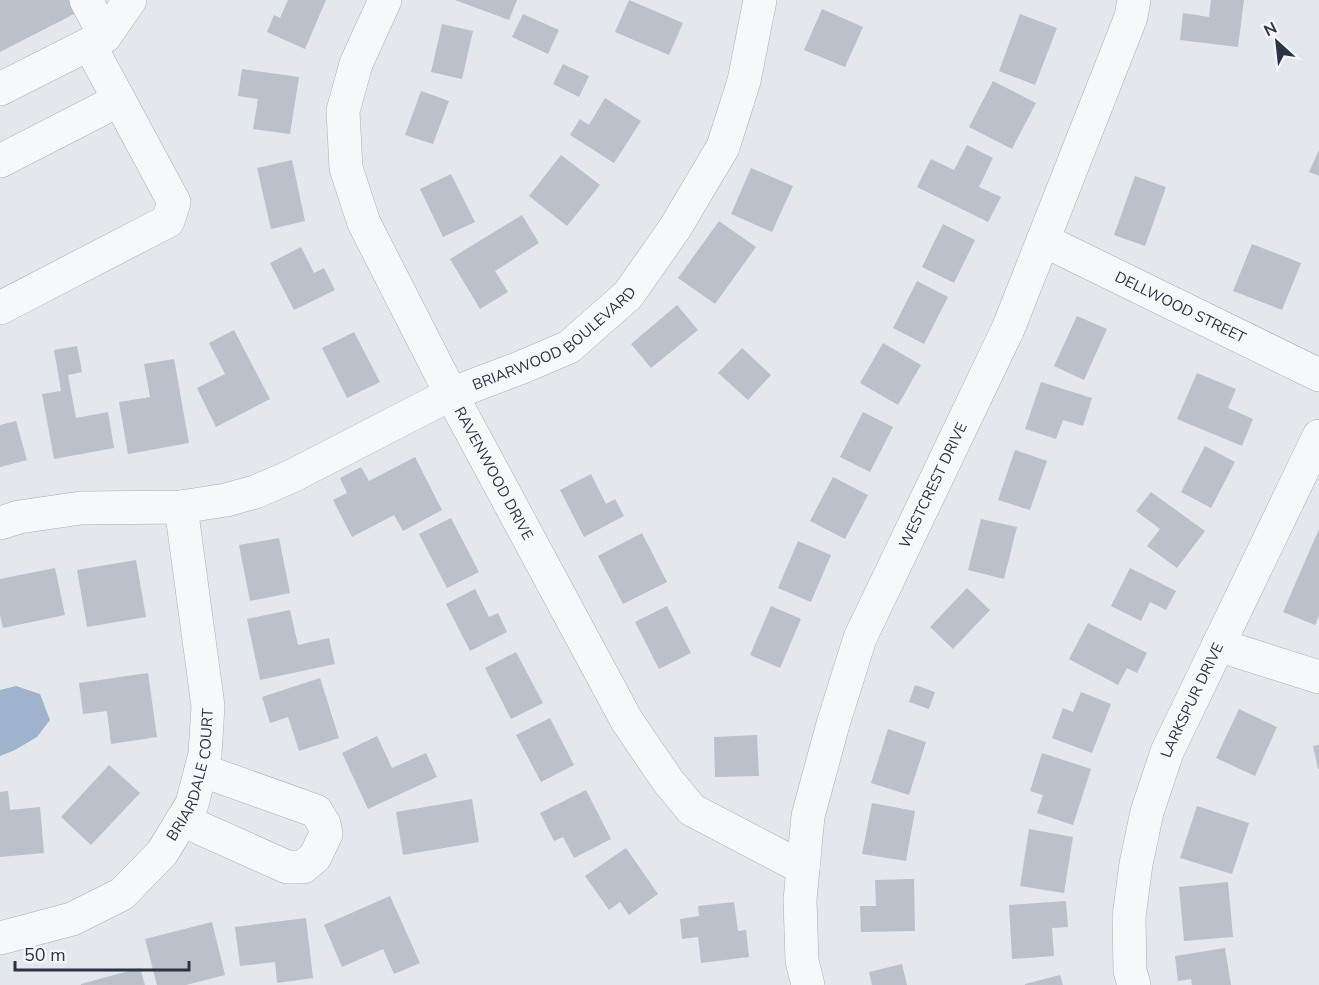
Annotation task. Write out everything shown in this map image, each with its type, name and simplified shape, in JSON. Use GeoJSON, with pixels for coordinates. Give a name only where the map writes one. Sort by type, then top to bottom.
{"type":"FeatureCollection","features":[{"type":"Feature","properties":{"kind":"street"},"geometry":{"type":"LineString","coordinates":[[0,308],[168,221],[174,202],[120,100],[97,40],[86,0]]}},
{"type":"Feature","properties":{"kind":"street"},"geometry":{"type":"LineString","coordinates":[[0,89],[97,40],[130,0]]}},
{"type":"Feature","properties":{"kind":"street","name":"RAVENWOOD DRIVE"},"geometry":{"type":"LineString","coordinates":[[385,0],[356,64],[343,111],[346,168],[364,223],[451,394],[627,721],[668,781],[692,810],[803,867]]}},
{"type":"Feature","properties":{"kind":"street","name":"BRIARWOOD BOULEVARD"},"geometry":{"type":"LineString","coordinates":[[0,524],[19,517],[81,508],[181,507],[226,500],[255,492],[292,476],[451,394],[569,347],[628,295],[675,228],[723,147],[744,81],[760,0]]}},
{"type":"Feature","properties":{"kind":"street","name":"WESTCREST DRIVE"},"geometry":{"type":"LineString","coordinates":[[808,985],[802,961],[800,900],[808,816],[833,724],[860,638],[1008,329],[1131,17],[1134,0]]}},
{"type":"Feature","properties":{"kind":"street"},"geometry":{"type":"LineString","coordinates":[[0,161],[120,100]]}},
{"type":"Feature","properties":{"kind":"street","name":"DELLWOOD STREET"},"geometry":{"type":"LineString","coordinates":[[1043,240],[1319,375]]}},
{"type":"Feature","properties":{"kind":"street","name":"LARKSPUR DRIVE"},"geometry":{"type":"LineString","coordinates":[[1134,985],[1130,971],[1129,917],[1136,864],[1147,812],[1167,752],[1319,436]]}},
{"type":"Feature","properties":{"kind":"street","name":"BRIARDALE COURT"},"geometry":{"type":"LineString","coordinates":[[0,938],[72,919],[122,894],[162,852],[192,804],[205,754],[208,706],[181,507]]}},
{"type":"Feature","properties":{"kind":"street"},"geometry":{"type":"LineString","coordinates":[[1218,645],[1319,677]]}},
{"type":"Feature","properties":{"kind":"street"},"geometry":{"type":"LineString","coordinates":[[182,820],[287,867],[303,867],[315,857],[326,834],[316,811],[201,770]]}},
{"type":"Feature","properties":{"kind":"water"},"geometry":{"type":"Polygon","coordinates":[[[16,686],[40,694],[50,720],[37,737],[0,756],[0,690],[16,686]]]}},
{"type":"Feature","properties":{"kind":"building"},"geometry":{"type":"Polygon","coordinates":[[[0,0],[69,0],[76,13],[0,52],[0,0]]]}},
{"type":"Feature","properties":{"kind":"building"},"geometry":{"type":"Polygon","coordinates":[[[288,0],[326,0],[305,49],[267,32],[274,15],[280,18],[288,0]]]}},
{"type":"Feature","properties":{"kind":"building"},"geometry":{"type":"Polygon","coordinates":[[[455,0],[517,0],[509,20],[455,0]]]}},
{"type":"Feature","properties":{"kind":"building"},"geometry":{"type":"Polygon","coordinates":[[[629,0],[683,23],[669,55],[615,32],[629,0]]]}},
{"type":"Feature","properties":{"kind":"building"},"geometry":{"type":"Polygon","coordinates":[[[1211,0],[1244,0],[1238,47],[1180,40],[1183,13],[1209,17],[1211,0]]]}},
{"type":"Feature","properties":{"kind":"building"},"geometry":{"type":"Polygon","coordinates":[[[822,9],[863,27],[845,67],[804,50],[822,9]]]}},
{"type":"Feature","properties":{"kind":"building"},"geometry":{"type":"Polygon","coordinates":[[[523,14],[559,30],[548,54],[512,37],[523,14]]]}},
{"type":"Feature","properties":{"kind":"building"},"geometry":{"type":"Polygon","coordinates":[[[1020,14],[1057,28],[1035,85],[999,71],[1020,14]]]}},
{"type":"Feature","properties":{"kind":"building"},"geometry":{"type":"Polygon","coordinates":[[[442,24],[473,31],[462,79],[431,72],[442,24]]]}},
{"type":"Feature","properties":{"kind":"building"},"geometry":{"type":"Polygon","coordinates":[[[563,64],[589,76],[579,97],[553,84],[563,64]]]}},
{"type":"Feature","properties":{"kind":"building"},"geometry":{"type":"Polygon","coordinates":[[[242,69],[299,77],[290,134],[253,129],[258,99],[238,96],[242,69]]]}},
{"type":"Feature","properties":{"kind":"building"},"geometry":{"type":"Polygon","coordinates":[[[993,81],[1036,103],[1012,149],[969,127],[993,81]]]}},
{"type":"Feature","properties":{"kind":"building"},"geometry":{"type":"Polygon","coordinates":[[[421,91],[449,101],[433,144],[405,135],[421,91]]]}},
{"type":"Feature","properties":{"kind":"building"},"geometry":{"type":"Polygon","coordinates":[[[605,98],[641,121],[614,163],[570,135],[580,119],[589,125],[605,98]]]}},
{"type":"Feature","properties":{"kind":"building"},"geometry":{"type":"Polygon","coordinates":[[[967,145],[993,158],[979,187],[1001,197],[988,222],[917,187],[931,159],[954,170],[967,145]]]}},
{"type":"Feature","properties":{"kind":"building"},"geometry":{"type":"Polygon","coordinates":[[[1319,150],[1319,176],[1309,172],[1319,150]]]}},
{"type":"Feature","properties":{"kind":"building"},"geometry":{"type":"Polygon","coordinates":[[[561,155],[600,185],[567,226],[529,196],[561,155]]]}},
{"type":"Feature","properties":{"kind":"building"},"geometry":{"type":"Polygon","coordinates":[[[292,160],[305,221],[271,229],[257,168],[292,160]]]}},
{"type":"Feature","properties":{"kind":"building"},"geometry":{"type":"Polygon","coordinates":[[[751,168],[793,186],[772,232],[731,214],[751,168]]]}},
{"type":"Feature","properties":{"kind":"building"},"geometry":{"type":"Polygon","coordinates":[[[451,174],[475,222],[443,237],[420,189],[451,174]]]}},
{"type":"Feature","properties":{"kind":"building"},"geometry":{"type":"Polygon","coordinates":[[[1135,176],[1166,187],[1145,246],[1114,235],[1135,176]]]}},
{"type":"Feature","properties":{"kind":"building"},"geometry":{"type":"Polygon","coordinates":[[[522,215],[539,243],[495,271],[508,292],[480,309],[450,259],[522,215]]]}},
{"type":"Feature","properties":{"kind":"building"},"geometry":{"type":"Polygon","coordinates":[[[719,221],[756,247],[715,304],[678,278],[719,221]]]}},
{"type":"Feature","properties":{"kind":"building"},"geometry":{"type":"Polygon","coordinates":[[[943,224],[975,240],[954,283],[922,267],[943,224]]]}},
{"type":"Feature","properties":{"kind":"building"},"geometry":{"type":"Polygon","coordinates":[[[1252,244],[1301,263],[1282,310],[1233,291],[1252,244]]]}},
{"type":"Feature","properties":{"kind":"building"},"geometry":{"type":"Polygon","coordinates":[[[301,247],[314,273],[324,268],[335,290],[294,310],[270,263],[301,247]]]}},
{"type":"Feature","properties":{"kind":"building"},"geometry":{"type":"Polygon","coordinates":[[[917,281],[948,297],[924,344],[893,328],[917,281]]]}},
{"type":"Feature","properties":{"kind":"building"},"geometry":{"type":"Polygon","coordinates":[[[677,305],[698,330],[651,368],[631,344],[677,305]]]}},
{"type":"Feature","properties":{"kind":"building"},"geometry":{"type":"Polygon","coordinates":[[[1077,316],[1107,329],[1084,380],[1054,366],[1077,316]]]}},
{"type":"Feature","properties":{"kind":"building"},"geometry":{"type":"Polygon","coordinates":[[[234,330],[270,399],[216,427],[197,388],[225,374],[209,343],[234,330]]]}},
{"type":"Feature","properties":{"kind":"building"},"geometry":{"type":"Polygon","coordinates":[[[354,332],[380,382],[347,398],[322,348],[354,332]]]}},
{"type":"Feature","properties":{"kind":"building"},"geometry":{"type":"Polygon","coordinates":[[[883,343],[921,365],[898,405],[860,383],[883,343]]]}},
{"type":"Feature","properties":{"kind":"building"},"geometry":{"type":"Polygon","coordinates":[[[77,346],[82,372],[68,375],[76,418],[108,412],[114,448],[54,459],[42,394],[61,391],[54,350],[77,346]]]}},
{"type":"Feature","properties":{"kind":"building"},"geometry":{"type":"Polygon","coordinates":[[[742,348],[771,375],[748,400],[718,373],[742,348]]]}},
{"type":"Feature","properties":{"kind":"building"},"geometry":{"type":"Polygon","coordinates":[[[174,359],[189,443],[128,454],[119,402],[150,397],[144,364],[174,359]]]}},
{"type":"Feature","properties":{"kind":"building"},"geometry":{"type":"Polygon","coordinates":[[[1197,373],[1236,389],[1228,408],[1253,419],[1242,446],[1177,419],[1197,373]]]}},
{"type":"Feature","properties":{"kind":"building"},"geometry":{"type":"Polygon","coordinates":[[[1041,382],[1092,398],[1083,426],[1063,420],[1056,439],[1025,429],[1041,382]]]}},
{"type":"Feature","properties":{"kind":"building"},"geometry":{"type":"Polygon","coordinates":[[[863,412],[893,427],[870,472],[840,457],[863,412]]]}},
{"type":"Feature","properties":{"kind":"building"},"geometry":{"type":"Polygon","coordinates":[[[16,421],[27,460],[0,467],[0,425],[16,421]]]}},
{"type":"Feature","properties":{"kind":"building"},"geometry":{"type":"Polygon","coordinates":[[[1205,446],[1235,462],[1211,508],[1181,492],[1205,446]]]}},
{"type":"Feature","properties":{"kind":"building"},"geometry":{"type":"Polygon","coordinates":[[[1015,450],[1047,461],[1030,510],[998,500],[1015,450]]]}},
{"type":"Feature","properties":{"kind":"building"},"geometry":{"type":"Polygon","coordinates":[[[415,457],[442,510],[403,531],[394,515],[352,537],[333,500],[347,493],[340,478],[361,467],[369,481],[415,457]]]}},
{"type":"Feature","properties":{"kind":"building"},"geometry":{"type":"Polygon","coordinates":[[[591,474],[606,504],[615,499],[624,516],[584,537],[560,490],[591,474]]]}},
{"type":"Feature","properties":{"kind":"building"},"geometry":{"type":"Polygon","coordinates":[[[833,477],[868,495],[845,539],[810,521],[833,477]]]}},
{"type":"Feature","properties":{"kind":"building"},"geometry":{"type":"Polygon","coordinates":[[[1151,492],[1205,531],[1177,568],[1147,546],[1160,529],[1136,511],[1151,492]]]}},
{"type":"Feature","properties":{"kind":"building"},"geometry":{"type":"Polygon","coordinates":[[[451,518],[479,572],[447,588],[419,534],[451,518]]]}},
{"type":"Feature","properties":{"kind":"building"},"geometry":{"type":"Polygon","coordinates":[[[981,519],[1017,527],[1004,579],[968,570],[981,519]]]}},
{"type":"Feature","properties":{"kind":"building"},"geometry":{"type":"Polygon","coordinates":[[[1319,529],[1319,616],[1315,625],[1283,612],[1319,529]]]}},
{"type":"Feature","properties":{"kind":"building"},"geometry":{"type":"Polygon","coordinates":[[[642,533],[667,582],[623,604],[598,556],[642,533]]]}},
{"type":"Feature","properties":{"kind":"building"},"geometry":{"type":"Polygon","coordinates":[[[279,538],[290,593],[250,601],[239,545],[279,538]]]}},
{"type":"Feature","properties":{"kind":"building"},"geometry":{"type":"Polygon","coordinates":[[[798,541],[831,555],[811,602],[778,588],[798,541]]]}},
{"type":"Feature","properties":{"kind":"building"},"geometry":{"type":"Polygon","coordinates":[[[136,560],[146,617],[87,627],[77,570],[136,560]]]}},
{"type":"Feature","properties":{"kind":"building"},"geometry":{"type":"Polygon","coordinates":[[[55,568],[65,615],[3,628],[0,615],[0,579],[55,568]]]}},
{"type":"Feature","properties":{"kind":"building"},"geometry":{"type":"Polygon","coordinates":[[[1130,568],[1176,591],[1166,610],[1150,602],[1141,621],[1111,606],[1130,568]]]}},
{"type":"Feature","properties":{"kind":"building"},"geometry":{"type":"Polygon","coordinates":[[[967,588],[990,610],[953,649],[930,627],[967,588]]]}},
{"type":"Feature","properties":{"kind":"building"},"geometry":{"type":"Polygon","coordinates":[[[475,589],[489,617],[498,613],[507,632],[470,651],[446,604],[475,589]]]}},
{"type":"Feature","properties":{"kind":"building"},"geometry":{"type":"Polygon","coordinates":[[[667,606],[691,653],[659,669],[635,622],[667,606]]]}},
{"type":"Feature","properties":{"kind":"building"},"geometry":{"type":"Polygon","coordinates":[[[771,606],[801,619],[780,668],[750,655],[771,606]]]}},
{"type":"Feature","properties":{"kind":"building"},"geometry":{"type":"Polygon","coordinates":[[[290,610],[298,645],[329,638],[335,664],[260,680],[247,619],[290,610]]]}},
{"type":"Feature","properties":{"kind":"building"},"geometry":{"type":"Polygon","coordinates":[[[1088,623],[1147,653],[1137,673],[1127,668],[1118,685],[1069,659],[1088,623]]]}},
{"type":"Feature","properties":{"kind":"building"},"geometry":{"type":"Polygon","coordinates":[[[516,652],[543,703],[511,719],[485,668],[516,652]]]}},
{"type":"Feature","properties":{"kind":"building"},"geometry":{"type":"Polygon","coordinates":[[[148,673],[157,737],[111,744],[107,711],[83,714],[79,683],[148,673]]]}},
{"type":"Feature","properties":{"kind":"building"},"geometry":{"type":"Polygon","coordinates":[[[320,678],[339,738],[299,751],[288,717],[270,723],[262,697],[320,678]]]}},
{"type":"Feature","properties":{"kind":"building"},"geometry":{"type":"Polygon","coordinates":[[[915,685],[935,692],[929,709],[909,702],[915,685]]]}},
{"type":"Feature","properties":{"kind":"building"},"geometry":{"type":"Polygon","coordinates":[[[1081,692],[1111,704],[1092,753],[1052,738],[1063,708],[1073,712],[1081,692]]]}},
{"type":"Feature","properties":{"kind":"building"},"geometry":{"type":"Polygon","coordinates":[[[1239,709],[1277,727],[1255,776],[1216,758],[1239,709]]]}},
{"type":"Feature","properties":{"kind":"building"},"geometry":{"type":"Polygon","coordinates":[[[550,718],[574,765],[541,782],[516,735],[550,718]]]}},
{"type":"Feature","properties":{"kind":"building"},"geometry":{"type":"Polygon","coordinates":[[[888,729],[926,742],[909,795],[871,783],[888,729]]]}},
{"type":"Feature","properties":{"kind":"building"},"geometry":{"type":"Polygon","coordinates":[[[757,735],[759,776],[715,777],[714,737],[757,735]]]}},
{"type":"Feature","properties":{"kind":"building"},"geometry":{"type":"Polygon","coordinates":[[[377,736],[392,768],[426,753],[437,777],[368,809],[342,753],[377,736]]]}},
{"type":"Feature","properties":{"kind":"building"},"geometry":{"type":"Polygon","coordinates":[[[1319,745],[1319,769],[1318,769],[1313,746],[1319,745]]]}},
{"type":"Feature","properties":{"kind":"building"},"geometry":{"type":"Polygon","coordinates":[[[1042,753],[1091,769],[1073,825],[1037,813],[1043,795],[1030,791],[1042,753]]]}},
{"type":"Feature","properties":{"kind":"building"},"geometry":{"type":"Polygon","coordinates":[[[109,765],[140,793],[91,845],[61,817],[109,765]]]}},
{"type":"Feature","properties":{"kind":"building"},"geometry":{"type":"Polygon","coordinates":[[[586,790],[611,839],[574,858],[563,837],[554,841],[540,813],[586,790]]]}},
{"type":"Feature","properties":{"kind":"building"},"geometry":{"type":"Polygon","coordinates":[[[8,791],[10,810],[40,807],[44,853],[0,857],[0,792],[8,791]]]}},
{"type":"Feature","properties":{"kind":"building"},"geometry":{"type":"Polygon","coordinates":[[[472,799],[479,842],[403,855],[396,812],[472,799]]]}},
{"type":"Feature","properties":{"kind":"building"},"geometry":{"type":"Polygon","coordinates":[[[872,803],[915,811],[906,861],[862,854],[872,803]]]}},
{"type":"Feature","properties":{"kind":"building"},"geometry":{"type":"Polygon","coordinates":[[[1197,806],[1249,823],[1232,874],[1180,858],[1197,806]]]}},
{"type":"Feature","properties":{"kind":"building"},"geometry":{"type":"Polygon","coordinates":[[[1029,829],[1073,837],[1064,893],[1020,886],[1029,829]]]}},
{"type":"Feature","properties":{"kind":"building"},"geometry":{"type":"Polygon","coordinates":[[[626,848],[658,894],[629,915],[620,902],[609,910],[585,876],[626,848]]]}},
{"type":"Feature","properties":{"kind":"building"},"geometry":{"type":"Polygon","coordinates":[[[914,879],[915,931],[861,932],[860,906],[876,906],[875,880],[914,879]]]}},
{"type":"Feature","properties":{"kind":"building"},"geometry":{"type":"Polygon","coordinates":[[[1228,882],[1233,937],[1184,941],[1179,887],[1228,882]]]}},
{"type":"Feature","properties":{"kind":"building"},"geometry":{"type":"Polygon","coordinates":[[[390,896],[420,963],[394,974],[383,949],[342,967],[324,925],[390,896]]]}},
{"type":"Feature","properties":{"kind":"building"},"geometry":{"type":"Polygon","coordinates":[[[1066,901],[1068,927],[1052,928],[1054,956],[1012,959],[1009,905],[1066,901]]]}},
{"type":"Feature","properties":{"kind":"building"},"geometry":{"type":"Polygon","coordinates":[[[734,902],[738,931],[746,930],[749,957],[701,963],[698,937],[682,939],[680,919],[699,916],[698,906],[734,902]]]}},
{"type":"Feature","properties":{"kind":"building"},"geometry":{"type":"Polygon","coordinates":[[[306,918],[313,978],[277,983],[275,962],[240,966],[235,927],[306,918]]]}},
{"type":"Feature","properties":{"kind":"building"},"geometry":{"type":"Polygon","coordinates":[[[212,922],[225,975],[186,985],[157,985],[145,939],[212,922]]]}},
{"type":"Feature","properties":{"kind":"building"},"geometry":{"type":"Polygon","coordinates":[[[1225,948],[1231,985],[1192,985],[1191,979],[1178,981],[1175,956],[1225,948]]]}},
{"type":"Feature","properties":{"kind":"building"},"geometry":{"type":"Polygon","coordinates":[[[902,964],[907,985],[872,985],[869,972],[902,964]]]}},
{"type":"Feature","properties":{"kind":"building"},"geometry":{"type":"Polygon","coordinates":[[[140,968],[145,985],[81,985],[81,984],[140,968]]]}},
{"type":"Feature","properties":{"kind":"building"},"geometry":{"type":"Polygon","coordinates":[[[1060,975],[1063,985],[1025,985],[1025,984],[1060,975]]]}}]}
